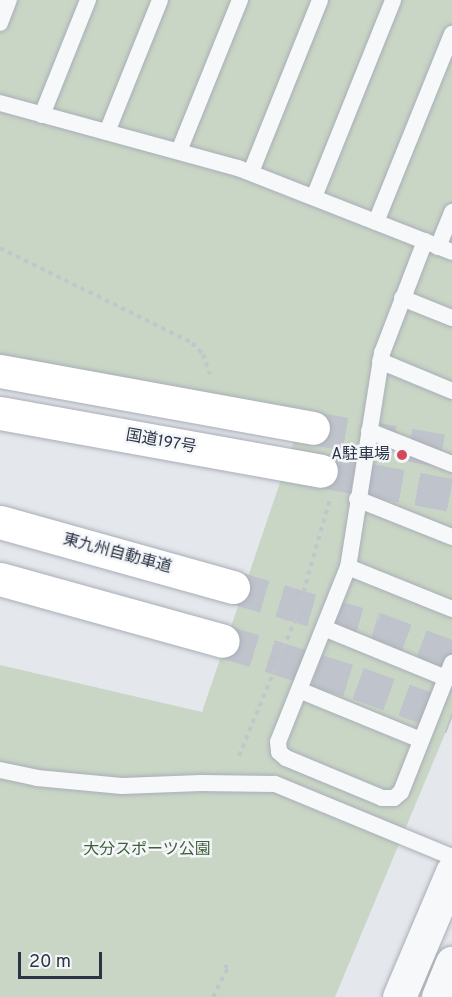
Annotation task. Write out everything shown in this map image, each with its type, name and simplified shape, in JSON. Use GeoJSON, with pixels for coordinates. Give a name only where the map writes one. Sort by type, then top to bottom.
{"type":"FeatureCollection","features":[{"type":"Feature","properties":{"kind":"highway"},"geometry":{"type":"LineString","coordinates":[[0,371],[313,428]]}},
{"type":"Feature","properties":{"kind":"highway","name":"国道197号"},"geometry":{"type":"LineString","coordinates":[[0,413],[326,482]]}},
{"type":"Feature","properties":{"kind":"highway","name":"東九州自動車道"},"geometry":{"type":"LineString","coordinates":[[0,522],[233,587]]}},
{"type":"Feature","properties":{"kind":"highway"},"geometry":{"type":"LineString","coordinates":[[0,579],[223,641]]}},
{"type":"Feature","properties":{"kind":"street"},"geometry":{"type":"LineString","coordinates":[[399,997],[452,872]]}},
{"type":"Feature","properties":{"kind":"street"},"geometry":{"type":"LineString","coordinates":[[438,997],[452,963]]}},
{"type":"Feature","properties":{"kind":"lane"},"geometry":{"type":"LineString","coordinates":[[0,23],[9,0]]}},
{"type":"Feature","properties":{"kind":"lane"},"geometry":{"type":"LineString","coordinates":[[42,115],[88,0]]}},
{"type":"Feature","properties":{"kind":"lane"},"geometry":{"type":"LineString","coordinates":[[107,132],[160,0]]}},
{"type":"Feature","properties":{"kind":"lane"},"geometry":{"type":"LineString","coordinates":[[179,151],[240,0]]}},
{"type":"Feature","properties":{"kind":"lane"},"geometry":{"type":"LineString","coordinates":[[251,172],[320,0]]}},
{"type":"Feature","properties":{"kind":"lane"},"geometry":{"type":"LineString","coordinates":[[314,197],[393,0]]}},
{"type":"Feature","properties":{"kind":"lane"},"geometry":{"type":"LineString","coordinates":[[376,222],[452,34]]}},
{"type":"Feature","properties":{"kind":"lane"},"geometry":{"type":"LineString","coordinates":[[0,103],[251,172],[438,247]]}},
{"type":"Feature","properties":{"kind":"lane"},"geometry":{"type":"LineString","coordinates":[[324,628],[449,671],[401,792],[388,800],[286,758],[279,752],[278,742],[348,567],[380,361],[402,298],[438,247],[452,212]]}},
{"type":"Feature","properties":{"kind":"lane"},"geometry":{"type":"LineString","coordinates":[[402,298],[452,318]]}},
{"type":"Feature","properties":{"kind":"lane"},"geometry":{"type":"LineString","coordinates":[[380,361],[452,391]]}},
{"type":"Feature","properties":{"kind":"lane"},"geometry":{"type":"LineString","coordinates":[[369,431],[452,464]]}},
{"type":"Feature","properties":{"kind":"lane"},"geometry":{"type":"LineString","coordinates":[[357,499],[452,537]]}},
{"type":"Feature","properties":{"kind":"lane"},"geometry":{"type":"LineString","coordinates":[[348,567],[452,609]]}},
{"type":"Feature","properties":{"kind":"lane"},"geometry":{"type":"LineString","coordinates":[[299,690],[421,740]]}},
{"type":"Feature","properties":{"kind":"lane"},"geometry":{"type":"LineString","coordinates":[[275,784],[286,758]]}},
{"type":"Feature","properties":{"kind":"lane"},"geometry":{"type":"LineString","coordinates":[[0,770],[37,778],[122,786],[210,783],[275,784],[452,857]]}},
{"type":"Feature","properties":{"kind":"path"},"geometry":{"type":"LineString","coordinates":[[0,248],[192,343],[204,354],[210,374]]}},
{"type":"Feature","properties":{"kind":"path"},"geometry":{"type":"LineString","coordinates":[[239,756],[296,618],[326,482]]}},
{"type":"Feature","properties":{"kind":"path"},"geometry":{"type":"LineString","coordinates":[[213,997],[228,968],[221,963]]}},
{"type":"Feature","properties":{"kind":"green space","name":"大分スポーツ公園"},"geometry":{"type":"Polygon","coordinates":[[[0,0],[452,0],[452,717],[335,997],[0,997],[0,665],[202,712],[304,412],[0,355],[0,0]]]}},
{"type":"Feature","properties":{"kind":"tunnel"},"geometry":{"type":"LineString","coordinates":[[313,428],[452,452]]}},
{"type":"Feature","properties":{"kind":"tunnel"},"geometry":{"type":"LineString","coordinates":[[321,471],[452,495]]}},
{"type":"Feature","properties":{"kind":"tunnel"},"geometry":{"type":"LineString","coordinates":[[233,587],[375,628],[452,657]]}},
{"type":"Feature","properties":{"kind":"tunnel"},"geometry":{"type":"LineString","coordinates":[[223,641],[358,683],[452,717]]}},
{"type":"Feature","properties":{"kind":"place","name":"A駐車場"},"geometry":{"type":"Point","coordinates":[402,455]}}]}
